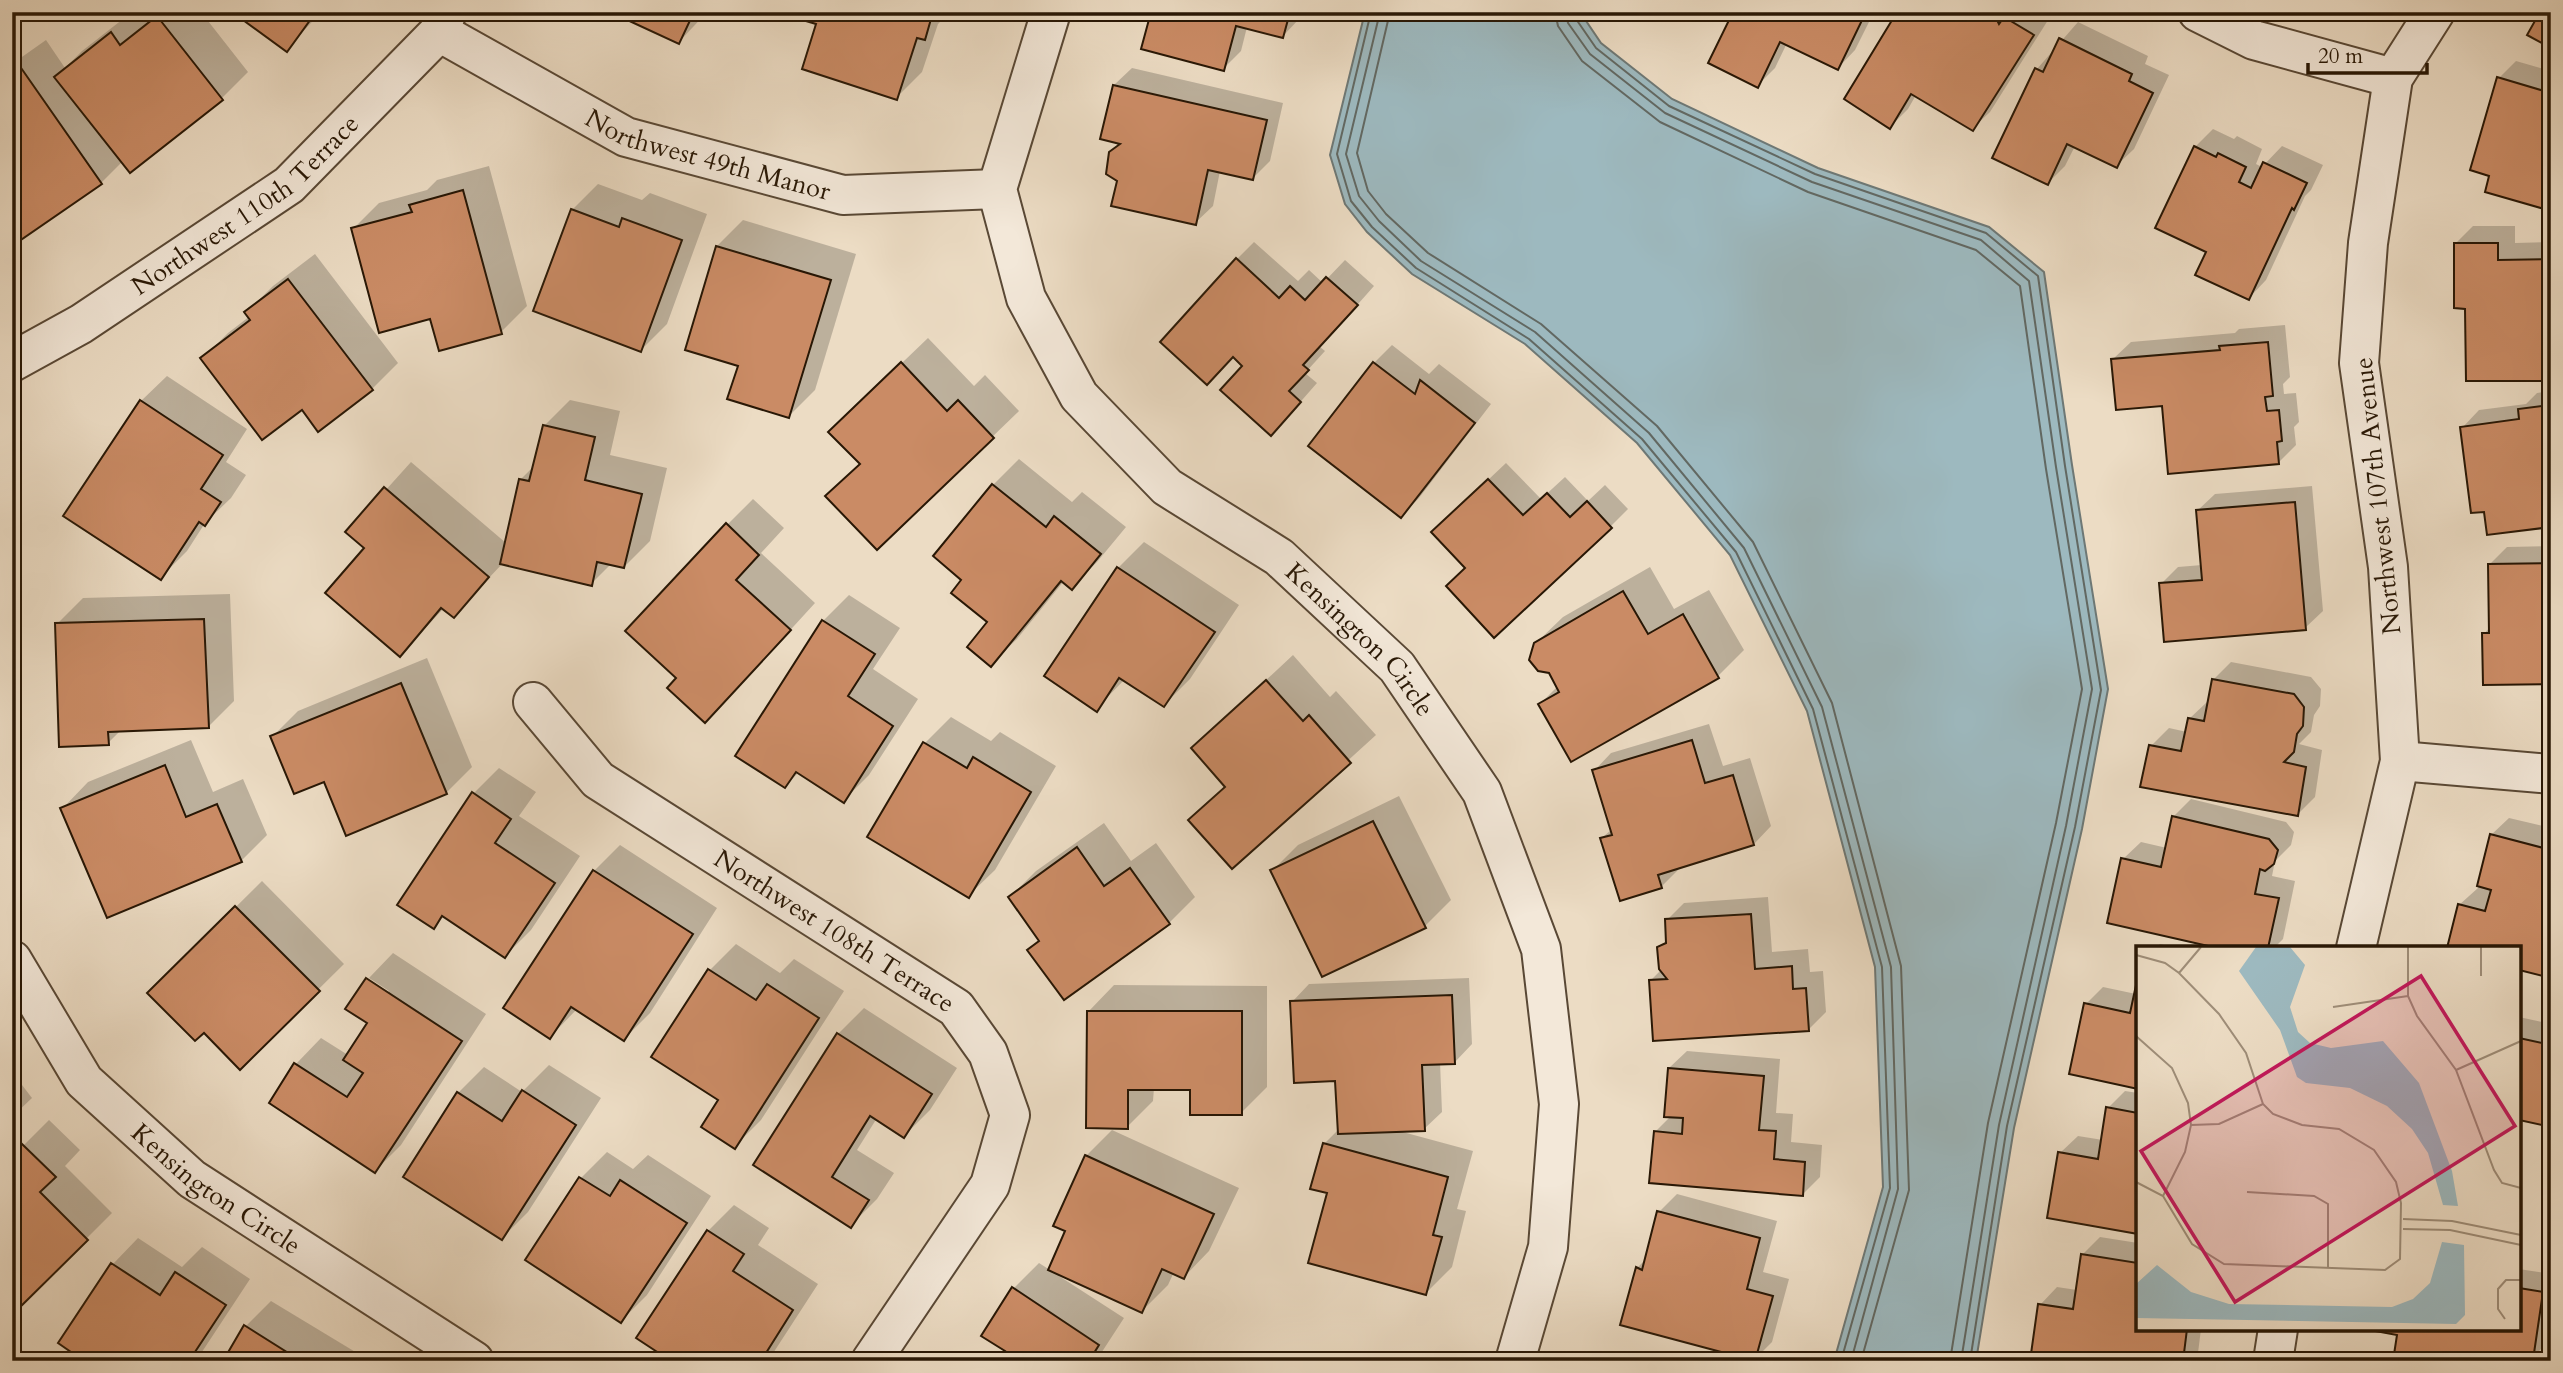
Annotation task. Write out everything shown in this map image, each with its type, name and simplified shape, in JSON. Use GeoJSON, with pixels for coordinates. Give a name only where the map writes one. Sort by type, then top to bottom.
{"type":"FeatureCollection","features":[{"type":"Feature","properties":{"kind":"street"},"geometry":{"type":"LineString","coordinates":[[998,189],[1051,12]]}},
{"type":"Feature","properties":{"kind":"street"},"geometry":{"type":"LineString","coordinates":[[2198,12],[2254,40],[2393,78]]}},
{"type":"Feature","properties":{"kind":"street","name":"Northwest 107th Avenue"},"geometry":{"type":"LineString","coordinates":[[2356,946],[2400,761],[2388,567],[2359,363],[2368,243],[2393,78],[2435,12]]}},
{"type":"Feature","properties":{"kind":"street","name":"Northwest 49th Manor"},"geometry":{"type":"LineString","coordinates":[[443,22],[626,137],[843,195],[998,189]]}},
{"type":"Feature","properties":{"kind":"street","name":"Northwest 110th Terrace"},"geometry":{"type":"LineString","coordinates":[[12,362],[81,324],[289,185],[443,22]]}},
{"type":"Feature","properties":{"kind":"street","name":"Kensington Circle"},"geometry":{"type":"LineString","coordinates":[[998,189],[1026,298],[1079,396],[1167,487],[1279,557],[1397,667],[1482,792],[1541,949],[1559,1104],[1548,1247],[1515,1361]]}},
{"type":"Feature","properties":{"kind":"street","name":"Northwest 108th Terrace"},"geometry":{"type":"LineString","coordinates":[[533,702],[598,780],[956,1008],[988,1053],[1010,1115],[989,1185],[871,1361]]}},
{"type":"Feature","properties":{"kind":"street"},"geometry":{"type":"LineString","coordinates":[[2400,761],[2551,774]]}},
{"type":"Feature","properties":{"kind":"street","name":"Kensington Circle"},"geometry":{"type":"LineString","coordinates":[[12,960],[84,1082],[192,1179],[474,1361]]}},
{"type":"Feature","properties":{"kind":"street"},"geometry":{"type":"LineString","coordinates":[[2273,1361],[2278,1331]]}},
{"type":"Feature","properties":{"kind":"water"},"geometry":{"type":"Polygon","coordinates":[[[1365,12],[1580,12],[1601,43],[1672,99],[1818,168],[1989,227],[2044,272],[2108,689],[2082,829],[2014,1128],[1976,1361],[1834,1361],[1883,1187],[1875,967],[1807,711],[1730,555],[1637,443],[1525,344],[1412,274],[1367,232],[1345,204],[1330,155],[1365,12]]]}},
{"type":"Feature","properties":{"kind":"building"},"geometry":{"type":"Polygon","coordinates":[[[232,12],[316,12],[287,52],[232,12]]]}},
{"type":"Feature","properties":{"kind":"building"},"geometry":{"type":"Polygon","coordinates":[[[610,12],[694,12],[679,44],[610,12]]]}},
{"type":"Feature","properties":{"kind":"building"},"geometry":{"type":"Polygon","coordinates":[[[933,12],[925,40],[917,38],[897,100],[802,69],[816,24],[779,13],[933,12]]]}},
{"type":"Feature","properties":{"kind":"building"},"geometry":{"type":"Polygon","coordinates":[[[1151,12],[1290,12],[1283,38],[1236,26],[1224,71],[1141,49],[1151,12]]]}},
{"type":"Feature","properties":{"kind":"building"},"geometry":{"type":"Polygon","coordinates":[[[1733,12],[1866,12],[1838,70],[1780,42],[1758,88],[1708,63],[1733,12]]]}},
{"type":"Feature","properties":{"kind":"building"},"geometry":{"type":"Polygon","coordinates":[[[1897,12],[1993,12],[1999,24],[2004,17],[2034,35],[1973,131],[1911,94],[1890,129],[1844,99],[1897,12]]]}},
{"type":"Feature","properties":{"kind":"building"},"geometry":{"type":"Polygon","coordinates":[[[2540,12],[2551,12],[2551,48],[2527,35],[2540,12]]]}},
{"type":"Feature","properties":{"kind":"building"},"geometry":{"type":"Polygon","coordinates":[[[157,16],[223,100],[130,173],[54,77],[111,32],[120,45],[157,16]]]}},
{"type":"Feature","properties":{"kind":"building"},"geometry":{"type":"Polygon","coordinates":[[[2059,38],[2132,74],[2129,81],[2153,93],[2117,168],[2067,144],[2048,185],[1992,158],[2035,68],[2043,72],[2059,38]]]}},
{"type":"Feature","properties":{"kind":"building"},"geometry":{"type":"Polygon","coordinates":[[[19,65],[102,184],[12,246],[12,70],[19,65]]]}},
{"type":"Feature","properties":{"kind":"building"},"geometry":{"type":"Polygon","coordinates":[[[2497,77],[2551,93],[2551,211],[2485,192],[2489,176],[2470,170],[2497,77]]]}},
{"type":"Feature","properties":{"kind":"building"},"geometry":{"type":"Polygon","coordinates":[[[1113,85],[1267,120],[1253,180],[1208,170],[1196,225],[1111,206],[1117,181],[1106,174],[1109,152],[1120,144],[1100,139],[1113,85]]]}},
{"type":"Feature","properties":{"kind":"building"},"geometry":{"type":"Polygon","coordinates":[[[2194,146],[2216,157],[2218,153],[2246,167],[2239,182],[2251,188],[2263,162],[2307,183],[2294,210],[2292,208],[2249,300],[2195,275],[2206,252],[2155,228],[2194,146]]]}},
{"type":"Feature","properties":{"kind":"building"},"geometry":{"type":"Polygon","coordinates":[[[463,190],[502,334],[439,351],[430,319],[379,333],[351,228],[412,212],[409,205],[463,190]]]}},
{"type":"Feature","properties":{"kind":"building"},"geometry":{"type":"Polygon","coordinates":[[[571,209],[619,227],[622,218],[682,240],[641,352],[533,311],[571,209]]]}},
{"type":"Feature","properties":{"kind":"building"},"geometry":{"type":"Polygon","coordinates":[[[2454,243],[2498,243],[2498,260],[2551,259],[2551,381],[2466,381],[2465,309],[2454,308],[2454,243]]]}},
{"type":"Feature","properties":{"kind":"building"},"geometry":{"type":"Polygon","coordinates":[[[716,246],[831,280],[789,418],[727,399],[738,366],[685,350],[716,246]]]}},
{"type":"Feature","properties":{"kind":"building"},"geometry":{"type":"Polygon","coordinates":[[[1236,258],[1279,298],[1290,286],[1305,300],[1326,277],[1358,305],[1303,365],[1309,370],[1289,391],[1301,402],[1271,436],[1220,390],[1242,366],[1233,357],[1207,385],[1160,342],[1236,258]]]}},
{"type":"Feature","properties":{"kind":"building"},"geometry":{"type":"Polygon","coordinates":[[[288,279],[373,390],[318,432],[302,410],[262,440],[200,358],[250,320],[244,312],[288,279]]]}},
{"type":"Feature","properties":{"kind":"building"},"geometry":{"type":"Polygon","coordinates":[[[2268,342],[2273,396],[2265,397],[2267,411],[2279,410],[2282,441],[2277,442],[2279,464],[2168,474],[2162,406],[2116,410],[2111,359],[2220,350],[2219,346],[2268,342]]]}},
{"type":"Feature","properties":{"kind":"building"},"geometry":{"type":"Polygon","coordinates":[[[901,362],[947,411],[958,400],[994,438],[877,550],[825,496],[860,464],[828,432],[901,362]]]}},
{"type":"Feature","properties":{"kind":"building"},"geometry":{"type":"Polygon","coordinates":[[[1373,362],[1415,394],[1420,380],[1475,423],[1401,518],[1308,446],[1373,362]]]}},
{"type":"Feature","properties":{"kind":"building"},"geometry":{"type":"Polygon","coordinates":[[[140,400],[223,455],[201,489],[221,502],[205,526],[199,522],[161,580],[63,516],[140,400]]]}},
{"type":"Feature","properties":{"kind":"building"},"geometry":{"type":"Polygon","coordinates":[[[2551,405],[2551,527],[2487,535],[2484,512],[2471,513],[2460,427],[2519,419],[2518,409],[2551,405]]]}},
{"type":"Feature","properties":{"kind":"building"},"geometry":{"type":"Polygon","coordinates":[[[543,425],[595,437],[585,480],[642,494],[624,568],[597,562],[592,586],[500,564],[519,479],[529,481],[543,425]]]}},
{"type":"Feature","properties":{"kind":"building"},"geometry":{"type":"Polygon","coordinates":[[[1488,479],[1523,515],[1547,493],[1570,517],[1587,501],[1612,528],[1494,638],[1446,586],[1465,568],[1431,532],[1488,479]]]}},
{"type":"Feature","properties":{"kind":"building"},"geometry":{"type":"Polygon","coordinates":[[[992,484],[1046,527],[1054,516],[1101,554],[1072,590],[1061,581],[991,667],[967,647],[987,622],[951,593],[961,580],[933,556],[992,484]]]}},
{"type":"Feature","properties":{"kind":"building"},"geometry":{"type":"Polygon","coordinates":[[[384,487],[489,577],[454,618],[441,608],[400,657],[325,593],[364,548],[345,532],[384,487]]]}},
{"type":"Feature","properties":{"kind":"building"},"geometry":{"type":"Polygon","coordinates":[[[2295,502],[2306,630],[2164,642],[2159,583],[2202,580],[2196,510],[2295,502]]]}},
{"type":"Feature","properties":{"kind":"building"},"geometry":{"type":"Polygon","coordinates":[[[726,523],[759,555],[736,580],[791,630],[705,723],[667,688],[676,678],[625,631],[726,523]]]}},
{"type":"Feature","properties":{"kind":"building"},"geometry":{"type":"Polygon","coordinates":[[[2551,563],[2551,684],[2483,685],[2482,633],[2489,633],[2488,564],[2551,563]]]}},
{"type":"Feature","properties":{"kind":"building"},"geometry":{"type":"Polygon","coordinates":[[[1117,567],[1215,632],[1164,707],[1119,678],[1097,712],[1044,676],[1117,567]]]}},
{"type":"Feature","properties":{"kind":"building"},"geometry":{"type":"Polygon","coordinates":[[[1623,591],[1648,634],[1683,614],[1719,678],[1571,762],[1538,704],[1559,692],[1549,673],[1538,671],[1529,660],[1534,643],[1623,591]]]}},
{"type":"Feature","properties":{"kind":"building"},"geometry":{"type":"Polygon","coordinates":[[[204,619],[209,728],[108,732],[109,745],[59,747],[55,623],[204,619]]]}},
{"type":"Feature","properties":{"kind":"building"},"geometry":{"type":"Polygon","coordinates":[[[822,620],[875,654],[848,696],[893,726],[844,803],[796,772],[785,788],[735,756],[822,620]]]}},
{"type":"Feature","properties":{"kind":"building"},"geometry":{"type":"Polygon","coordinates":[[[2212,679],[2294,694],[2304,707],[2303,726],[2297,734],[2294,752],[2284,762],[2306,767],[2298,816],[2140,787],[2149,745],[2181,751],[2188,718],[2204,721],[2212,679]]]}},
{"type":"Feature","properties":{"kind":"building"},"geometry":{"type":"Polygon","coordinates":[[[1266,680],[1303,721],[1309,715],[1351,763],[1232,869],[1188,820],[1225,787],[1191,748],[1266,680]]]}},
{"type":"Feature","properties":{"kind":"building"},"geometry":{"type":"Polygon","coordinates":[[[401,683],[447,794],[346,836],[324,782],[294,794],[270,736],[401,683]]]}},
{"type":"Feature","properties":{"kind":"building"},"geometry":{"type":"Polygon","coordinates":[[[1692,740],[1705,783],[1733,775],[1754,845],[1658,875],[1662,888],[1620,901],[1600,838],[1612,835],[1592,770],[1692,740]]]}},
{"type":"Feature","properties":{"kind":"building"},"geometry":{"type":"Polygon","coordinates":[[[923,742],[967,768],[973,757],[1031,792],[969,898],[867,837],[923,742]]]}},
{"type":"Feature","properties":{"kind":"building"},"geometry":{"type":"Polygon","coordinates":[[[165,765],[186,817],[217,804],[242,862],[107,918],[60,808],[165,765]]]}},
{"type":"Feature","properties":{"kind":"building"},"geometry":{"type":"Polygon","coordinates":[[[472,792],[511,819],[495,843],[555,883],[505,958],[442,916],[434,929],[397,905],[472,792]]]}},
{"type":"Feature","properties":{"kind":"building"},"geometry":{"type":"Polygon","coordinates":[[[2172,816],[2269,839],[2278,850],[2274,864],[2265,871],[2260,869],[2255,894],[2279,898],[2268,946],[2208,946],[2107,923],[2121,858],[2161,867],[2172,816]]]}},
{"type":"Feature","properties":{"kind":"building"},"geometry":{"type":"Polygon","coordinates":[[[1373,821],[1426,928],[1322,977],[1270,870],[1373,821]]]}},
{"type":"Feature","properties":{"kind":"building"},"geometry":{"type":"Polygon","coordinates":[[[2490,834],[2551,850],[2551,978],[2521,970],[2521,946],[2448,946],[2458,904],[2485,911],[2491,890],[2477,886],[2490,834]]]}},
{"type":"Feature","properties":{"kind":"building"},"geometry":{"type":"Polygon","coordinates":[[[1077,847],[1104,886],[1130,868],[1170,924],[1064,1000],[1027,950],[1039,941],[1008,897],[1077,847]]]}},
{"type":"Feature","properties":{"kind":"building"},"geometry":{"type":"Polygon","coordinates":[[[593,870],[693,934],[624,1041],[571,1007],[550,1039],[503,1008],[593,870]]]}},
{"type":"Feature","properties":{"kind":"building"},"geometry":{"type":"Polygon","coordinates":[[[235,906],[320,991],[240,1070],[204,1033],[195,1041],[147,993],[235,906]]]}},
{"type":"Feature","properties":{"kind":"building"},"geometry":{"type":"Polygon","coordinates":[[[1751,914],[1755,969],[1792,966],[1793,989],[1806,988],[1809,1031],[1653,1041],[1649,980],[1667,979],[1659,969],[1657,947],[1666,943],[1665,919],[1751,914]]]}},
{"type":"Feature","properties":{"kind":"building"},"geometry":{"type":"Polygon","coordinates":[[[708,969],[756,1000],[767,984],[819,1018],[735,1149],[701,1127],[718,1100],[651,1057],[708,969]]]}},
{"type":"Feature","properties":{"kind":"building"},"geometry":{"type":"Polygon","coordinates":[[[366,978],[462,1041],[375,1173],[269,1103],[294,1063],[347,1097],[363,1073],[343,1060],[367,1023],[345,1009],[366,978]]]}},
{"type":"Feature","properties":{"kind":"building"},"geometry":{"type":"Polygon","coordinates":[[[2136,985],[2136,1089],[2069,1074],[2084,1003],[2130,1013],[2136,985]]]}},
{"type":"Feature","properties":{"kind":"building"},"geometry":{"type":"Polygon","coordinates":[[[1452,995],[1455,1064],[1422,1065],[1425,1131],[1338,1134],[1335,1081],[1294,1083],[1290,1001],[1452,995]]]}},
{"type":"Feature","properties":{"kind":"building"},"geometry":{"type":"Polygon","coordinates":[[[1087,1011],[1242,1011],[1242,1115],[1190,1115],[1190,1090],[1128,1090],[1128,1129],[1086,1128],[1087,1011]]]}},
{"type":"Feature","properties":{"kind":"building"},"geometry":{"type":"Polygon","coordinates":[[[837,1033],[932,1094],[904,1138],[870,1116],[832,1177],[869,1200],[851,1228],[753,1165],[837,1033]]]}},
{"type":"Feature","properties":{"kind":"building"},"geometry":{"type":"Polygon","coordinates":[[[2521,1038],[2551,1045],[2551,1127],[2521,1120],[2521,1038]]]}},
{"type":"Feature","properties":{"kind":"building"},"geometry":{"type":"Polygon","coordinates":[[[1668,1068],[1764,1076],[1759,1130],[1776,1131],[1774,1159],[1805,1162],[1803,1196],[1649,1183],[1654,1131],[1682,1134],[1683,1118],[1664,1117],[1668,1068]]]}},
{"type":"Feature","properties":{"kind":"building"},"geometry":{"type":"Polygon","coordinates":[[[522,1090],[576,1125],[502,1240],[403,1177],[457,1092],[502,1121],[522,1090]]]}},
{"type":"Feature","properties":{"kind":"building"},"geometry":{"type":"Polygon","coordinates":[[[2106,1107],[2136,1113],[2136,1234],[2047,1218],[2058,1152],[2098,1159],[2106,1107]]]}},
{"type":"Feature","properties":{"kind":"building"},"geometry":{"type":"Polygon","coordinates":[[[1323,1143],[1448,1177],[1433,1235],[1442,1237],[1426,1295],[1308,1263],[1327,1193],[1310,1189],[1323,1143]]]}},
{"type":"Feature","properties":{"kind":"building"},"geometry":{"type":"Polygon","coordinates":[[[22,1144],[56,1177],[40,1192],[88,1240],[12,1315],[12,1154],[22,1144]]]}},
{"type":"Feature","properties":{"kind":"building"},"geometry":{"type":"Polygon","coordinates":[[[1085,1155],[1214,1214],[1184,1279],[1162,1269],[1142,1313],[1048,1270],[1065,1231],[1053,1226],[1085,1155]]]}},
{"type":"Feature","properties":{"kind":"building"},"geometry":{"type":"Polygon","coordinates":[[[579,1177],[610,1196],[620,1180],[687,1223],[621,1323],[525,1260],[579,1177]]]}},
{"type":"Feature","properties":{"kind":"building"},"geometry":{"type":"Polygon","coordinates":[[[1657,1211],[1760,1238],[1747,1289],[1773,1296],[1755,1361],[1620,1325],[1636,1267],[1642,1270],[1657,1211]]]}},
{"type":"Feature","properties":{"kind":"building"},"geometry":{"type":"Polygon","coordinates":[[[707,1230],[744,1254],[733,1271],[793,1310],[761,1361],[671,1361],[636,1338],[707,1230]]]}},
{"type":"Feature","properties":{"kind":"building"},"geometry":{"type":"Polygon","coordinates":[[[2081,1254],[2136,1263],[2136,1331],[2187,1331],[2183,1361],[2030,1361],[2038,1304],[2073,1309],[2081,1254]]]}},
{"type":"Feature","properties":{"kind":"building"},"geometry":{"type":"Polygon","coordinates":[[[111,1263],[160,1295],[175,1272],[226,1305],[189,1361],[84,1361],[58,1343],[111,1263]]]}},
{"type":"Feature","properties":{"kind":"building"},"geometry":{"type":"Polygon","coordinates":[[[1012,1287],[1099,1345],[1089,1361],[998,1361],[1005,1351],[981,1336],[1012,1287]]]}},
{"type":"Feature","properties":{"kind":"building"},"geometry":{"type":"Polygon","coordinates":[[[2521,1288],[2543,1292],[2533,1360],[2491,1353],[2490,1361],[2393,1361],[2397,1335],[2375,1331],[2521,1331],[2521,1288]]]}},
{"type":"Feature","properties":{"kind":"building"},"geometry":{"type":"Polygon","coordinates":[[[244,1325],[301,1361],[223,1361],[244,1325]]]}}]}
